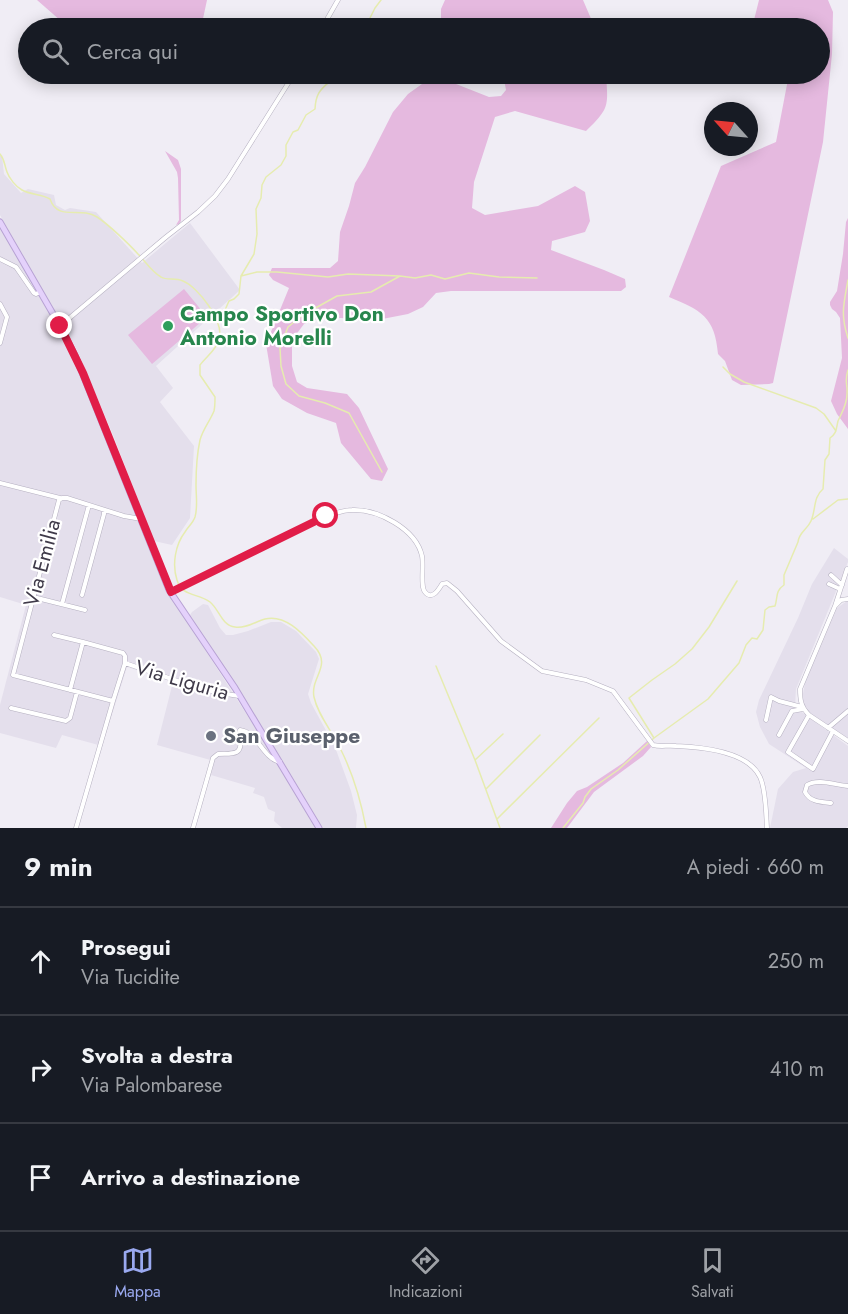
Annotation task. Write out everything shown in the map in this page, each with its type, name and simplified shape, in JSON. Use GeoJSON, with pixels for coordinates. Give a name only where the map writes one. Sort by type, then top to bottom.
{"type":"FeatureCollection","features":[{"type":"Feature","properties":{"kind":"main road"},"geometry":{"type":"LineString","coordinates":[[0,222],[60,326],[83,373],[141,519],[173,591],[319,828]]}},
{"type":"Feature","properties":{"kind":"street"},"geometry":{"type":"LineString","coordinates":[[328,18],[338,0]]}},
{"type":"Feature","properties":{"kind":"street"},"geometry":{"type":"LineString","coordinates":[[60,326],[215,196],[288,84]]}},
{"type":"Feature","properties":{"kind":"street"},"geometry":{"type":"LineString","coordinates":[[0,259],[16,267],[34,293],[40,292]]}},
{"type":"Feature","properties":{"kind":"street"},"geometry":{"type":"LineString","coordinates":[[0,304],[7,317],[0,343]]}},
{"type":"Feature","properties":{"kind":"street"},"geometry":{"type":"LineString","coordinates":[[0,483],[60,498]]}},
{"type":"Feature","properties":{"kind":"street","name":"Via Emilia"},"geometry":{"type":"LineString","coordinates":[[13,675],[60,498],[141,519]]}},
{"type":"Feature","properties":{"kind":"street"},"geometry":{"type":"LineString","coordinates":[[62,604],[89,505]]}},
{"type":"Feature","properties":{"kind":"street"},"geometry":{"type":"LineString","coordinates":[[82,595],[104,510]]}},
{"type":"Feature","properties":{"kind":"street"},"geometry":{"type":"LineString","coordinates":[[173,591],[326,516],[350,510],[374,513],[391,520],[417,544],[421,552],[425,592],[433,595],[442,584],[447,583],[457,591],[501,641],[542,671],[586,680],[613,691],[652,744],[716,751],[741,758],[754,768],[761,778],[767,828]]}},
{"type":"Feature","properties":{"kind":"street"},"geometry":{"type":"LineString","coordinates":[[847,569],[835,606],[801,689],[800,699],[808,715],[848,741]]}},
{"type":"Feature","properties":{"kind":"street"},"geometry":{"type":"LineString","coordinates":[[831,575],[841,587]]}},
{"type":"Feature","properties":{"kind":"street"},"geometry":{"type":"LineString","coordinates":[[829,584],[841,587]]}},
{"type":"Feature","properties":{"kind":"street"},"geometry":{"type":"LineString","coordinates":[[33,597],[85,610]]}},
{"type":"Feature","properties":{"kind":"street"},"geometry":{"type":"LineString","coordinates":[[835,606],[841,600],[848,599]]}},
{"type":"Feature","properties":{"kind":"street"},"geometry":{"type":"LineString","coordinates":[[54,635],[123,653],[125,663]]}},
{"type":"Feature","properties":{"kind":"street"},"geometry":{"type":"LineString","coordinates":[[70,690],[83,642]]}},
{"type":"Feature","properties":{"kind":"street","name":"Via Liguria"},"geometry":{"type":"LineString","coordinates":[[13,675],[113,701],[125,663],[195,687],[239,696]]}},
{"type":"Feature","properties":{"kind":"street"},"geometry":{"type":"LineString","coordinates":[[11,708],[66,721],[70,718],[77,692]]}},
{"type":"Feature","properties":{"kind":"street"},"geometry":{"type":"LineString","coordinates":[[766,720],[771,697],[803,708]]}},
{"type":"Feature","properties":{"kind":"street"},"geometry":{"type":"LineString","coordinates":[[76,828],[113,701]]}},
{"type":"Feature","properties":{"kind":"street"},"geometry":{"type":"LineString","coordinates":[[779,735],[792,711],[803,708]]}},
{"type":"Feature","properties":{"kind":"street"},"geometry":{"type":"LineString","coordinates":[[808,715],[788,752],[813,769],[831,729],[848,711]]}},
{"type":"Feature","properties":{"kind":"street"},"geometry":{"type":"LineString","coordinates":[[193,828],[213,758],[218,754],[239,751],[240,730],[247,732],[270,758],[280,762]]}},
{"type":"Feature","properties":{"kind":"street"},"geometry":{"type":"LineString","coordinates":[[831,803],[814,801],[807,796],[805,792],[807,785],[818,782],[848,786]]}},
{"type":"Feature","properties":{"kind":"shaded area"},"geometry":{"type":"Polygon","coordinates":[[[37,0],[207,0],[203,18],[58,18],[37,0]]]}},
{"type":"Feature","properties":{"kind":"shaded area"},"geometry":{"type":"Polygon","coordinates":[[[445,0],[583,0],[591,18],[441,18],[441,9],[445,0]]]}},
{"type":"Feature","properties":{"kind":"shaded area"},"geometry":{"type":"Polygon","coordinates":[[[759,0],[828,0],[833,12],[830,74],[830,18],[754,18],[759,0]]]}},
{"type":"Feature","properties":{"kind":"shaded area"},"geometry":{"type":"Polygon","coordinates":[[[422,84],[456,84],[489,97],[501,96],[506,90],[505,84],[607,84],[607,100],[600,117],[586,131],[515,111],[495,117],[474,182],[472,208],[485,215],[538,206],[575,186],[585,192],[590,221],[585,232],[552,241],[551,250],[625,279],[626,287],[621,291],[451,291],[436,293],[423,307],[408,314],[377,320],[323,317],[304,324],[292,340],[292,366],[297,382],[307,388],[347,394],[359,408],[388,469],[382,481],[371,479],[341,443],[336,423],[307,413],[282,399],[273,386],[266,344],[289,288],[273,280],[269,275],[272,268],[330,268],[338,261],[340,232],[355,183],[393,112],[408,94],[422,84]]]}},
{"type":"Feature","properties":{"kind":"shaded area"},"geometry":{"type":"Polygon","coordinates":[[[787,84],[829,84],[823,142],[773,383],[741,385],[732,380],[725,361],[718,354],[714,331],[710,323],[698,311],[669,297],[721,166],[744,156],[758,156],[758,150],[776,142],[787,84]]]}},
{"type":"Feature","properties":{"kind":"shaded area"},"geometry":{"type":"Polygon","coordinates":[[[165,151],[178,160],[181,169],[181,221],[176,225],[179,220],[178,178],[165,151]]]}},
{"type":"Feature","properties":{"kind":"shaded area"},"geometry":{"type":"Polygon","coordinates":[[[0,155],[4,174],[21,193],[28,189],[54,195],[56,205],[65,210],[70,208],[96,212],[142,263],[190,223],[240,290],[156,366],[173,388],[160,402],[194,446],[190,518],[172,545],[154,541],[77,350],[0,215],[0,155]]]}},
{"type":"Feature","properties":{"kind":"shaded area"},"geometry":{"type":"Polygon","coordinates":[[[848,218],[848,429],[831,401],[842,358],[840,318],[832,309],[830,302],[837,291],[848,218]]]}},
{"type":"Feature","properties":{"kind":"shaded area"},"geometry":{"type":"Polygon","coordinates":[[[0,228],[74,360],[108,441],[134,512],[170,595],[272,754],[315,828],[282,828],[274,821],[275,812],[268,809],[264,797],[253,793],[255,788],[211,775],[214,761],[157,745],[173,682],[127,667],[102,746],[62,735],[56,748],[0,733],[0,705],[26,605],[0,597],[0,228]]]}},
{"type":"Feature","properties":{"kind":"shaded area","name":"Campo Sportivo Don Antonio Morelli"},"geometry":{"type":"Polygon","coordinates":[[[184,289],[207,317],[152,364],[128,335],[184,289]]]}},
{"type":"Feature","properties":{"kind":"shaded area"},"geometry":{"type":"Polygon","coordinates":[[[834,548],[848,559],[848,562],[796,689],[795,707],[848,746],[848,826],[846,828],[770,828],[778,789],[793,772],[806,768],[769,744],[760,727],[756,712],[759,700],[812,584],[834,548]]]}},
{"type":"Feature","properties":{"kind":"shaded area"},"geometry":{"type":"Polygon","coordinates":[[[847,601],[848,738],[808,712],[802,699],[805,683],[837,608],[847,601]]]}},
{"type":"Feature","properties":{"kind":"shaded area"},"geometry":{"type":"Polygon","coordinates":[[[203,604],[208,605],[226,635],[248,631],[271,622],[281,622],[296,631],[316,652],[319,659],[308,694],[335,747],[351,791],[357,815],[356,828],[323,828],[190,615],[203,604]]]}},
{"type":"Feature","properties":{"kind":"shaded area"},"geometry":{"type":"Polygon","coordinates":[[[647,741],[651,747],[643,756],[594,792],[567,828],[551,828],[577,791],[623,763],[647,741]]]}},
{"type":"Feature","properties":{"kind":"waterway"},"geometry":{"type":"LineString","coordinates":[[370,18],[381,0]]}},
{"type":"Feature","properties":{"kind":"waterway"},"geometry":{"type":"LineString","coordinates":[[218,320],[229,301],[239,294],[241,276],[254,254],[257,234],[256,209],[261,198],[262,185],[266,177],[281,165],[286,156],[286,145],[293,132],[298,130],[306,115],[315,109],[319,92],[327,84]]}},
{"type":"Feature","properties":{"kind":"waterway"},"geometry":{"type":"LineString","coordinates":[[0,154],[9,177],[20,189],[50,199],[58,210],[97,217],[124,240],[158,275],[166,279],[180,280],[196,290],[214,315],[220,333],[219,340],[214,350],[200,365],[200,375],[215,397],[215,408],[200,440],[196,468],[196,513],[175,555],[177,580],[186,592],[210,602],[231,626],[242,627],[265,619],[279,619],[292,626],[314,646],[321,660],[314,697],[349,769],[366,828]]}},
{"type":"Feature","properties":{"kind":"waterway"},"geometry":{"type":"LineString","coordinates":[[241,276],[257,272],[277,272],[328,277],[348,274],[415,278],[431,275],[445,279],[469,273],[537,278]]}},
{"type":"Feature","properties":{"kind":"waterway"},"geometry":{"type":"LineString","coordinates":[[382,472],[349,413],[299,396],[286,384],[281,366],[280,348],[288,327],[303,315],[337,296],[371,292],[400,276]]}},
{"type":"Feature","properties":{"kind":"waterway"},"geometry":{"type":"LineString","coordinates":[[848,280],[843,315],[848,338]]}},
{"type":"Feature","properties":{"kind":"waterway"},"geometry":{"type":"LineString","coordinates":[[723,367],[744,382],[816,408],[824,414],[836,431]]}},
{"type":"Feature","properties":{"kind":"waterway"},"geometry":{"type":"LineString","coordinates":[[563,828],[591,789],[618,770],[654,738],[708,699],[739,663],[746,645],[752,638],[757,639],[763,630],[765,610],[775,606],[778,592],[784,585],[784,575],[801,533],[811,521],[816,500],[823,489],[825,460],[829,454],[830,438],[835,433],[846,402],[848,370]]}},
{"type":"Feature","properties":{"kind":"waterway"},"geometry":{"type":"LineString","coordinates":[[813,519],[838,500],[848,499]]}},
{"type":"Feature","properties":{"kind":"waterway"},"geometry":{"type":"LineString","coordinates":[[654,738],[629,698],[692,649],[709,627],[737,581]]}},
{"type":"Feature","properties":{"kind":"waterway"},"geometry":{"type":"LineString","coordinates":[[436,666],[475,760],[503,734]]}},
{"type":"Feature","properties":{"kind":"waterway"},"geometry":{"type":"LineString","coordinates":[[497,819],[599,718]]}},
{"type":"Feature","properties":{"kind":"waterway"},"geometry":{"type":"LineString","coordinates":[[486,789],[540,735]]}},
{"type":"Feature","properties":{"kind":"waterway"},"geometry":{"type":"LineString","coordinates":[[475,760],[500,828]]}},
{"type":"Feature","properties":{"kind":"place","name":"Campo Sportivo Don Antonio Morelli"},"geometry":{"type":"Point","coordinates":[168,326]}},
{"type":"Feature","properties":{"kind":"place","name":"San Giuseppe"},"geometry":{"type":"Point","coordinates":[211,736]}},
{"type":"Feature","properties":{"kind":"route"},"geometry":{"type":"LineString","coordinates":[[60,326],[83,373],[171,592],[326,516]]}}]}
